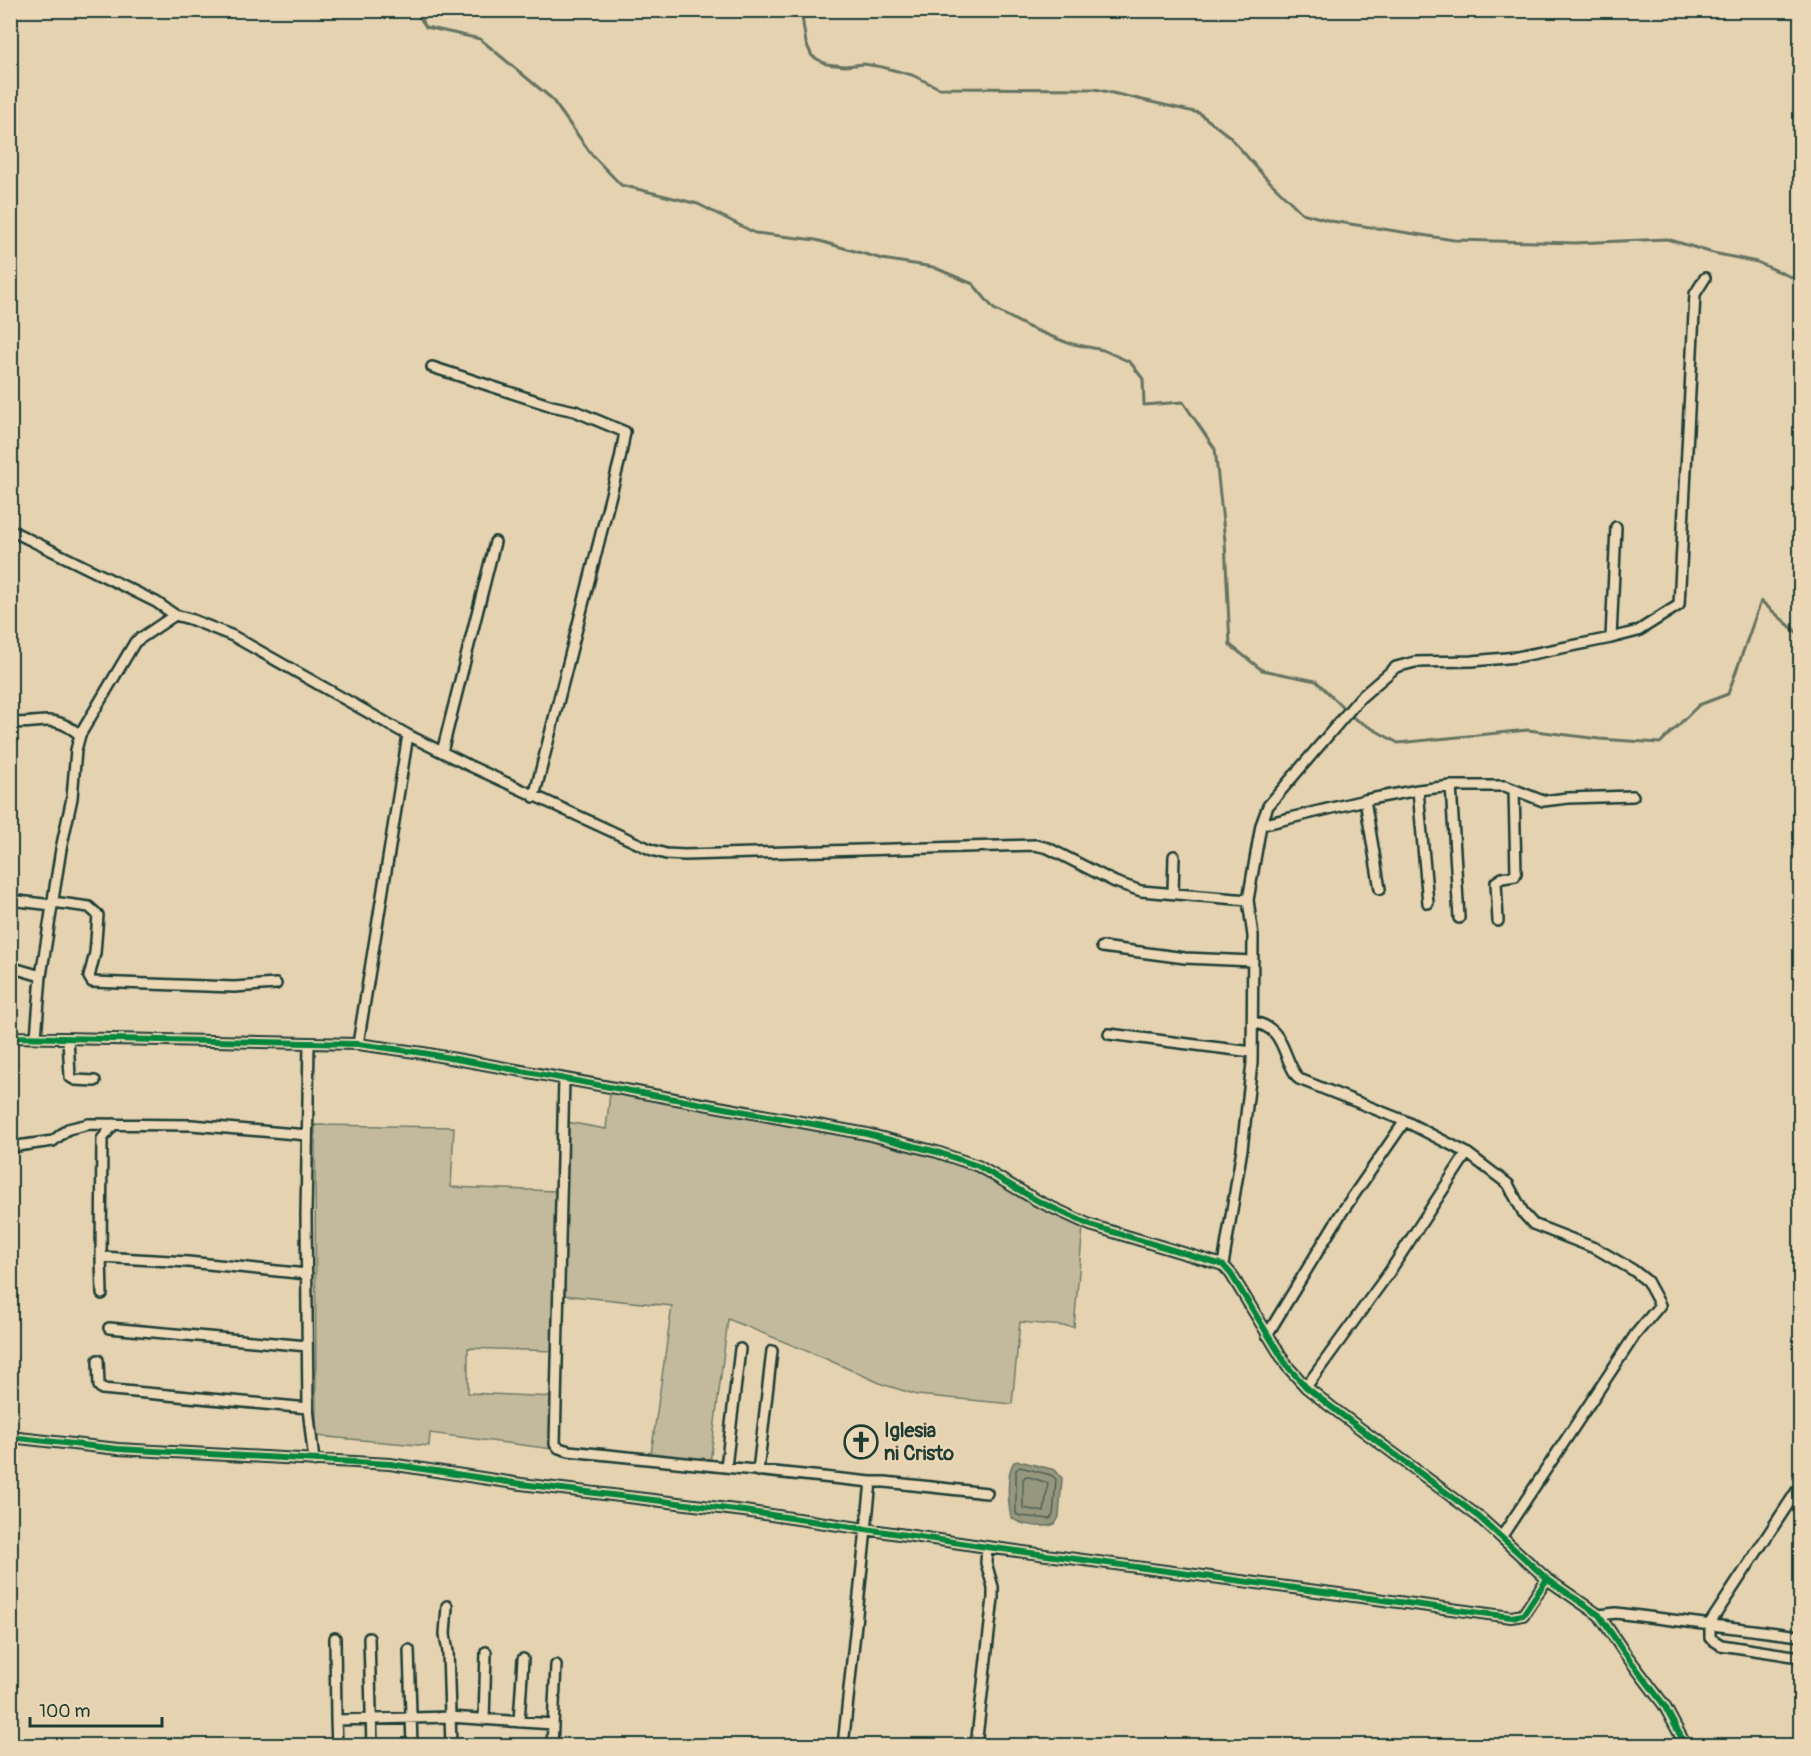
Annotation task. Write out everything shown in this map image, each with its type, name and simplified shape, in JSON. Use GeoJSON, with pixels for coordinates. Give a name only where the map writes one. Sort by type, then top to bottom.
{"type":"FeatureCollection","features":[{"type":"Feature","properties":{"kind":"street"},"geometry":{"type":"LineString","coordinates":[[1223,1265],[1242,1149],[1252,1052],[1252,919],[1248,900],[1261,825],[1268,806],[1274,796],[1360,698],[1396,667],[1404,664],[1517,657],[1611,638],[1638,630],[1679,605],[1695,294],[1705,278]]}},
{"type":"Feature","properties":{"kind":"street"},"geometry":{"type":"LineString","coordinates":[[432,367],[552,406],[575,411],[625,432],[534,797]]}},
{"type":"Feature","properties":{"kind":"street"},"geometry":{"type":"LineString","coordinates":[[1611,638],[1616,527]]}},
{"type":"Feature","properties":{"kind":"street"},"geometry":{"type":"LineString","coordinates":[[10,530],[156,602],[175,615],[190,618],[233,636],[442,752],[635,843],[666,854],[750,854],[1035,845],[1048,848],[1129,888],[1248,900]]}},
{"type":"Feature","properties":{"kind":"street"},"geometry":{"type":"LineString","coordinates":[[442,752],[495,542]]}},
{"type":"Feature","properties":{"kind":"street"},"geometry":{"type":"LineString","coordinates":[[36,1037],[41,976],[61,849],[72,798],[76,750],[80,735],[135,642],[175,615]]}},
{"type":"Feature","properties":{"kind":"street"},"geometry":{"type":"LineString","coordinates":[[10,722],[51,720],[62,723],[80,735]]}},
{"type":"Feature","properties":{"kind":"street"},"geometry":{"type":"LineString","coordinates":[[358,1044],[408,735]]}},
{"type":"Feature","properties":{"kind":"street"},"geometry":{"type":"LineString","coordinates":[[1261,825],[1365,800],[1451,786],[1505,786],[1543,801],[1633,796]]}},
{"type":"Feature","properties":{"kind":"street"},"geometry":{"type":"LineString","coordinates":[[1451,786],[1459,918]]}},
{"type":"Feature","properties":{"kind":"street"},"geometry":{"type":"LineString","coordinates":[[1418,790],[1428,903]]}},
{"type":"Feature","properties":{"kind":"street"},"geometry":{"type":"LineString","coordinates":[[1498,921],[1496,882],[1498,879],[1515,876],[1516,873],[1514,790]]}},
{"type":"Feature","properties":{"kind":"street"},"geometry":{"type":"LineString","coordinates":[[1365,800],[1380,889]]}},
{"type":"Feature","properties":{"kind":"street"},"geometry":{"type":"LineString","coordinates":[[1173,893],[1174,856]]}},
{"type":"Feature","properties":{"kind":"street"},"geometry":{"type":"LineString","coordinates":[[10,900],[88,906],[98,915],[95,953],[89,977],[92,982],[234,987],[276,984]]}},
{"type":"Feature","properties":{"kind":"street"},"geometry":{"type":"LineString","coordinates":[[1102,948],[1175,957],[1253,961]]}},
{"type":"Feature","properties":{"kind":"street"},"geometry":{"type":"LineString","coordinates":[[10,967],[41,976]]}},
{"type":"Feature","properties":{"kind":"street"},"geometry":{"type":"LineString","coordinates":[[1253,1022],[1269,1027],[1279,1038],[1299,1079],[1405,1121],[1467,1153],[1508,1184],[1524,1214],[1533,1224],[1597,1249],[1633,1270],[1647,1281],[1660,1305],[1635,1335],[1502,1536]]}},
{"type":"Feature","properties":{"kind":"street"},"geometry":{"type":"LineString","coordinates":[[1109,1034],[1252,1052]]}},
{"type":"Feature","properties":{"kind":"street"},"geometry":{"type":"LineString","coordinates":[[10,1037],[358,1044],[423,1053],[867,1134],[937,1152],[978,1166],[1038,1201],[1090,1225],[1223,1265],[1236,1282],[1287,1366],[1306,1387],[1479,1517],[1547,1579],[1599,1615],[1623,1652],[1664,1705],[1686,1746]]}},
{"type":"Feature","properties":{"kind":"street"},"geometry":{"type":"LineString","coordinates":[[68,1038],[70,1077],[75,1080],[94,1081]]}},
{"type":"Feature","properties":{"kind":"street"},"geometry":{"type":"LineString","coordinates":[[309,1043],[307,1346],[308,1408],[314,1461]]}},
{"type":"Feature","properties":{"kind":"street"},"geometry":{"type":"LineString","coordinates":[[564,1079],[555,1444],[559,1448],[569,1451],[758,1471],[987,1493]]}},
{"type":"Feature","properties":{"kind":"street"},"geometry":{"type":"LineString","coordinates":[[1267,1335],[1340,1215],[1405,1121]]}},
{"type":"Feature","properties":{"kind":"street"},"geometry":{"type":"LineString","coordinates":[[10,1147],[53,1141],[75,1126],[114,1124],[192,1125],[308,1135]]}},
{"type":"Feature","properties":{"kind":"street"},"geometry":{"type":"LineString","coordinates":[[102,1294],[102,1139],[114,1124]]}},
{"type":"Feature","properties":{"kind":"street"},"geometry":{"type":"LineString","coordinates":[[1306,1387],[1388,1275],[1467,1153]]}},
{"type":"Feature","properties":{"kind":"street"},"geometry":{"type":"LineString","coordinates":[[101,1257],[188,1262],[307,1274]]}},
{"type":"Feature","properties":{"kind":"street"},"geometry":{"type":"LineString","coordinates":[[109,1328],[307,1346]]}},
{"type":"Feature","properties":{"kind":"street"},"geometry":{"type":"LineString","coordinates":[[726,1467],[740,1349]]}},
{"type":"Feature","properties":{"kind":"street"},"geometry":{"type":"LineString","coordinates":[[758,1471],[772,1351]]}},
{"type":"Feature","properties":{"kind":"street"},"geometry":{"type":"LineString","coordinates":[[99,1360],[99,1386],[102,1389],[308,1408]]}},
{"type":"Feature","properties":{"kind":"street"},"geometry":{"type":"LineString","coordinates":[[10,1437],[118,1449],[390,1464],[521,1484],[744,1510],[867,1530],[1511,1617],[1522,1615],[1547,1579]]}},
{"type":"Feature","properties":{"kind":"street"},"geometry":{"type":"LineString","coordinates":[[843,1746],[871,1482]]}},
{"type":"Feature","properties":{"kind":"street"},"geometry":{"type":"LineString","coordinates":[[1800,1486],[1710,1623],[1710,1638],[1713,1642],[1800,1657]]}},
{"type":"Feature","properties":{"kind":"street"},"geometry":{"type":"LineString","coordinates":[[976,1746],[993,1598],[993,1587],[986,1563],[987,1546]]}},
{"type":"Feature","properties":{"kind":"street"},"geometry":{"type":"LineString","coordinates":[[447,1606],[445,1634],[448,1652],[451,1746]]}},
{"type":"Feature","properties":{"kind":"street"},"geometry":{"type":"LineString","coordinates":[[1599,1615],[1616,1613],[1800,1636]]}},
{"type":"Feature","properties":{"kind":"street"},"geometry":{"type":"LineString","coordinates":[[335,1638],[337,1746]]}},
{"type":"Feature","properties":{"kind":"street"},"geometry":{"type":"LineString","coordinates":[[369,1638],[372,1746]]}},
{"type":"Feature","properties":{"kind":"street"},"geometry":{"type":"LineString","coordinates":[[409,1650],[412,1746]]}},
{"type":"Feature","properties":{"kind":"street"},"geometry":{"type":"LineString","coordinates":[[484,1720],[486,1652]]}},
{"type":"Feature","properties":{"kind":"street"},"geometry":{"type":"LineString","coordinates":[[519,1722],[523,1659]]}},
{"type":"Feature","properties":{"kind":"street"},"geometry":{"type":"LineString","coordinates":[[552,1746],[556,1665]]}},
{"type":"Feature","properties":{"kind":"street"},"geometry":{"type":"LineString","coordinates":[[336,1720],[450,1717],[553,1724]]}},
{"type":"Feature","properties":{"kind":"shaded area"},"geometry":{"type":"Polygon","coordinates":[[[610,1093],[776,1121],[939,1156],[967,1165],[1052,1213],[1083,1227],[1074,1327],[1020,1322],[1012,1404],[917,1395],[882,1384],[728,1319],[710,1463],[651,1454],[672,1306],[562,1295],[567,1122],[606,1129],[610,1093]]]}},
{"type":"Feature","properties":{"kind":"shaded area"},"geometry":{"type":"Polygon","coordinates":[[[315,1125],[454,1127],[451,1187],[557,1191],[554,1351],[468,1348],[468,1393],[553,1397],[552,1449],[430,1433],[429,1446],[316,1436],[315,1125]]]}},
{"type":"Feature","properties":{"kind":"water"},"geometry":{"type":"Polygon","coordinates":[[[1019,1461],[1055,1470],[1062,1478],[1059,1517],[1055,1524],[1032,1525],[1011,1517],[1010,1473],[1014,1462],[1019,1461]]]}},
{"type":"Feature","properties":{"kind":"waterway"},"geometry":{"type":"LineString","coordinates":[[415,10],[426,27],[480,39],[551,98],[592,155],[621,185],[698,204],[755,233],[816,240],[882,259],[933,267],[973,284],[994,309],[1028,327],[1068,343],[1103,350],[1130,362],[1143,379],[1144,405],[1183,402],[1215,449],[1225,541],[1230,645],[1262,670],[1316,681],[1355,719],[1398,743],[1528,730],[1599,739],[1660,743],[1699,705],[1728,694],[1761,601],[1800,635]]}},
{"type":"Feature","properties":{"kind":"waterway"},"geometry":{"type":"LineString","coordinates":[[801,10],[806,43],[812,56],[826,64],[845,66],[864,64],[882,67],[912,75],[939,88],[1095,89],[1199,113],[1229,136],[1264,176],[1302,213],[1331,221],[1454,240],[1575,243],[1667,239],[1713,253],[1757,262],[1800,281]]}},
{"type":"Feature","properties":{"kind":"cycle path"},"geometry":{"type":"LineString","coordinates":[[10,1037],[358,1044],[423,1053],[867,1134],[937,1152],[978,1166],[1038,1201],[1090,1225],[1223,1265],[1231,1274],[1287,1366],[1306,1387],[1479,1517],[1547,1579],[1599,1615],[1664,1705],[1686,1746]]}},
{"type":"Feature","properties":{"kind":"cycle path"},"geometry":{"type":"LineString","coordinates":[[10,1437],[118,1449],[390,1464],[521,1484],[744,1511],[987,1547],[1511,1617],[1523,1615],[1547,1579]]}},
{"type":"Feature","properties":{"kind":"place","name":"Iglesia ni Cristo"},"geometry":{"type":"Point","coordinates":[861,1442]}}]}
